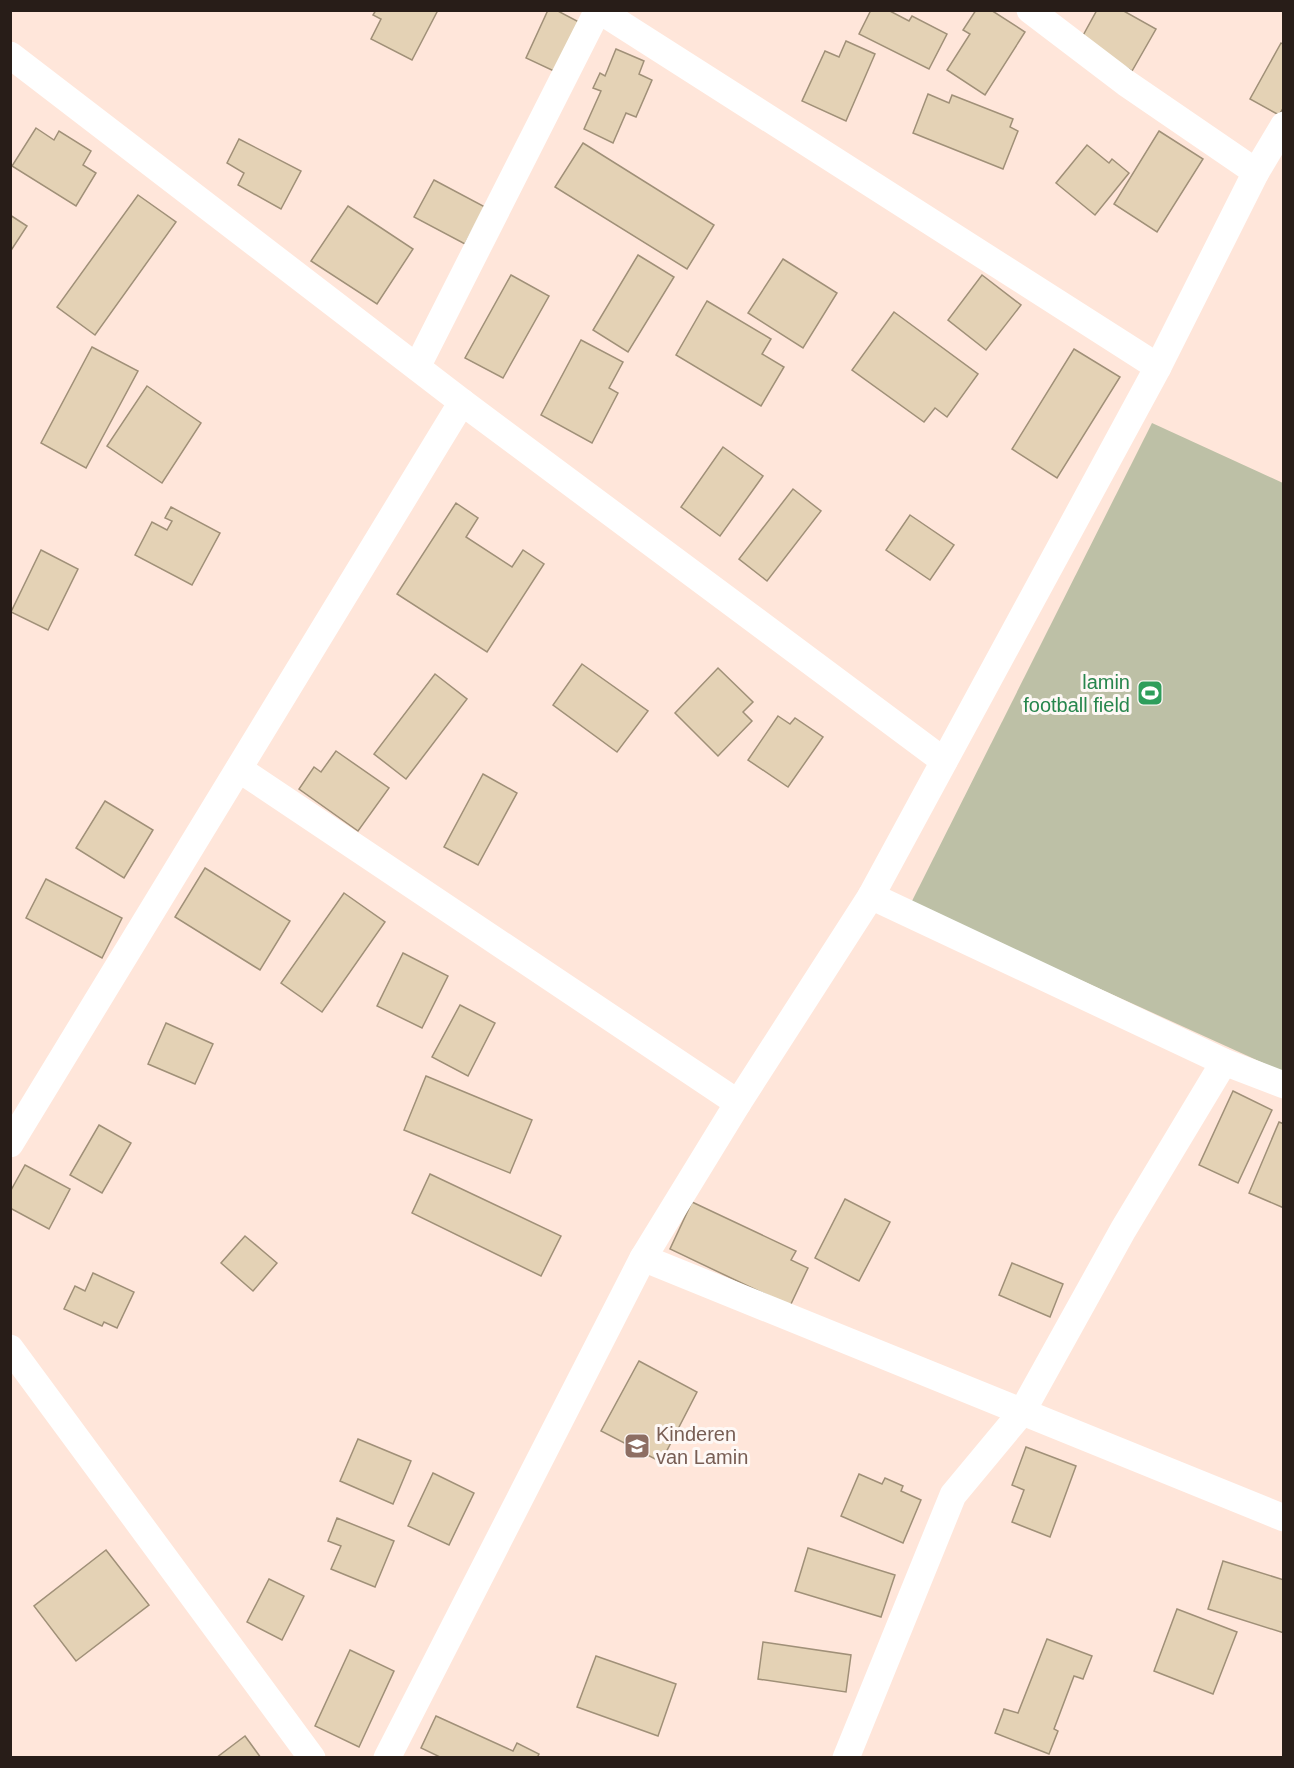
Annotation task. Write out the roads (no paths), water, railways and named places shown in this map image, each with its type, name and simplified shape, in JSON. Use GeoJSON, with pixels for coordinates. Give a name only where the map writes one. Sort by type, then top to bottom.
{"type":"FeatureCollection","features":[{"type":"Feature","properties":{"kind":"street"},"geometry":{"type":"LineString","coordinates":[[417,367],[599,10],[1158,366]]}},
{"type":"Feature","properties":{"kind":"street"},"geometry":{"type":"LineString","coordinates":[[1030,10],[1126,83],[1256,172]]}},
{"type":"Feature","properties":{"kind":"street"},"geometry":{"type":"LineString","coordinates":[[10,55],[462,402],[944,760]]}},
{"type":"Feature","properties":{"kind":"street"},"geometry":{"type":"LineString","coordinates":[[396,1754],[643,1258],[738,1103],[871,896],[1158,366],[1256,172],[1284,125]]}},
{"type":"Feature","properties":{"kind":"street"},"geometry":{"type":"LineString","coordinates":[[10,1144],[462,402]]}},
{"type":"Feature","properties":{"kind":"street"},"geometry":{"type":"LineString","coordinates":[[239,769],[738,1103]]}},
{"type":"Feature","properties":{"kind":"street"},"geometry":{"type":"LineString","coordinates":[[871,896],[1224,1062],[1284,1085]]}},
{"type":"Feature","properties":{"kind":"street"},"geometry":{"type":"LineString","coordinates":[[846,1758],[953,1495],[1022,1412],[1123,1230],[1224,1062]]}},
{"type":"Feature","properties":{"kind":"street"},"geometry":{"type":"LineString","coordinates":[[643,1258],[1284,1518]]}},
{"type":"Feature","properties":{"kind":"street"},"geometry":{"type":"LineString","coordinates":[[10,1348],[312,1758]]}},
{"type":"Feature","properties":{"kind":"place","name":"lamin football field"},"geometry":{"type":"Point","coordinates":[1150,693]}},
{"type":"Feature","properties":{"kind":"place","name":"Kinderen van Lamin"},"geometry":{"type":"Point","coordinates":[637,1446]}}]}
